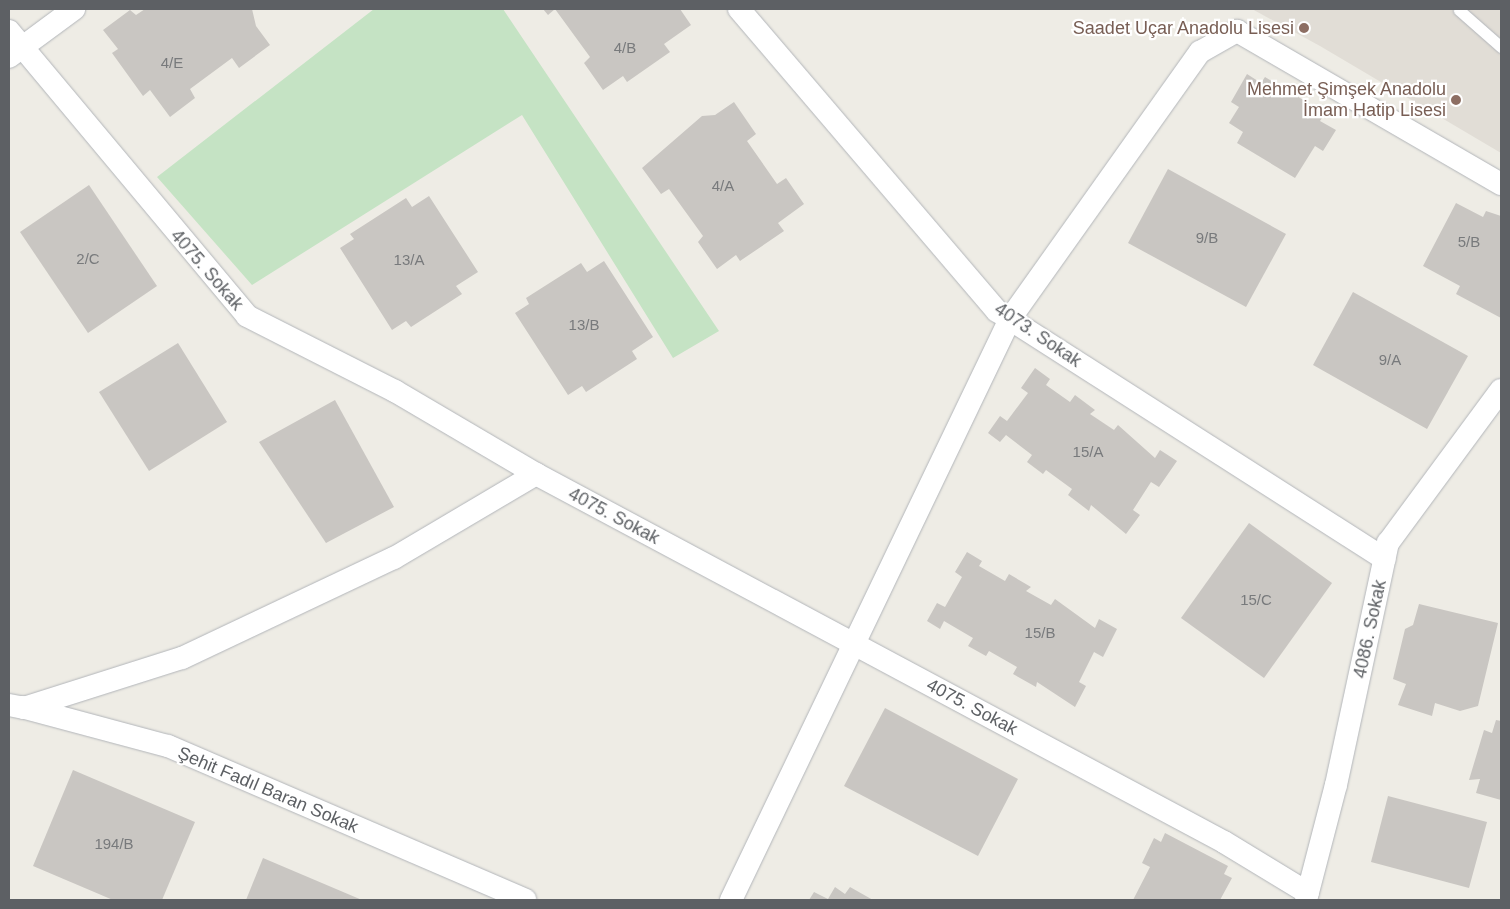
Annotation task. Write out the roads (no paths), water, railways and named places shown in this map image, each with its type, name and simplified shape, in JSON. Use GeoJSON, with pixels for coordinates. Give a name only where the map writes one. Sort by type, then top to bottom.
{"type":"FeatureCollection","features":[{"type":"Feature","properties":{"kind":"street"},"geometry":{"type":"LineString","coordinates":[[13,46],[74,9]]}},
{"type":"Feature","properties":{"kind":"street","name":"4073. Sokak"},"geometry":{"type":"LineString","coordinates":[[739,9],[997,311],[1385,559]]}},
{"type":"Feature","properties":{"kind":"street"},"geometry":{"type":"LineString","coordinates":[[731,900],[1010,319],[1200,52],[1237,31],[1501,184]]}},
{"type":"Feature","properties":{"kind":"street","name":"4075. Sokak"},"geometry":{"type":"LineString","coordinates":[[13,46],[246,316],[395,391],[536,474],[1224,842],[1307,897]]}},
{"type":"Feature","properties":{"kind":"street","name":"4086. Sokak"},"geometry":{"type":"LineString","coordinates":[[1307,897],[1388,543],[1501,390]]}},
{"type":"Feature","properties":{"kind":"street"},"geometry":{"type":"LineString","coordinates":[[14,703],[182,658],[394,558],[536,474]]}},
{"type":"Feature","properties":{"kind":"street","name":"Şehit Fadıl Baran Sokak"},"geometry":{"type":"LineString","coordinates":[[14,703],[168,746],[524,900]]}},
{"type":"Feature","properties":{"kind":"lane"},"geometry":{"type":"LineString","coordinates":[[1459,10],[1501,47]]}},
{"type":"Feature","properties":{"kind":"place","name":"Saadet Uçar Anadolu Lisesi"},"geometry":{"type":"Point","coordinates":[1304,28]}},
{"type":"Feature","properties":{"kind":"place","name":"Mehmet Şimşek Anadolu İmam Hatip Lisesi"},"geometry":{"type":"Point","coordinates":[1456,100]}}]}
